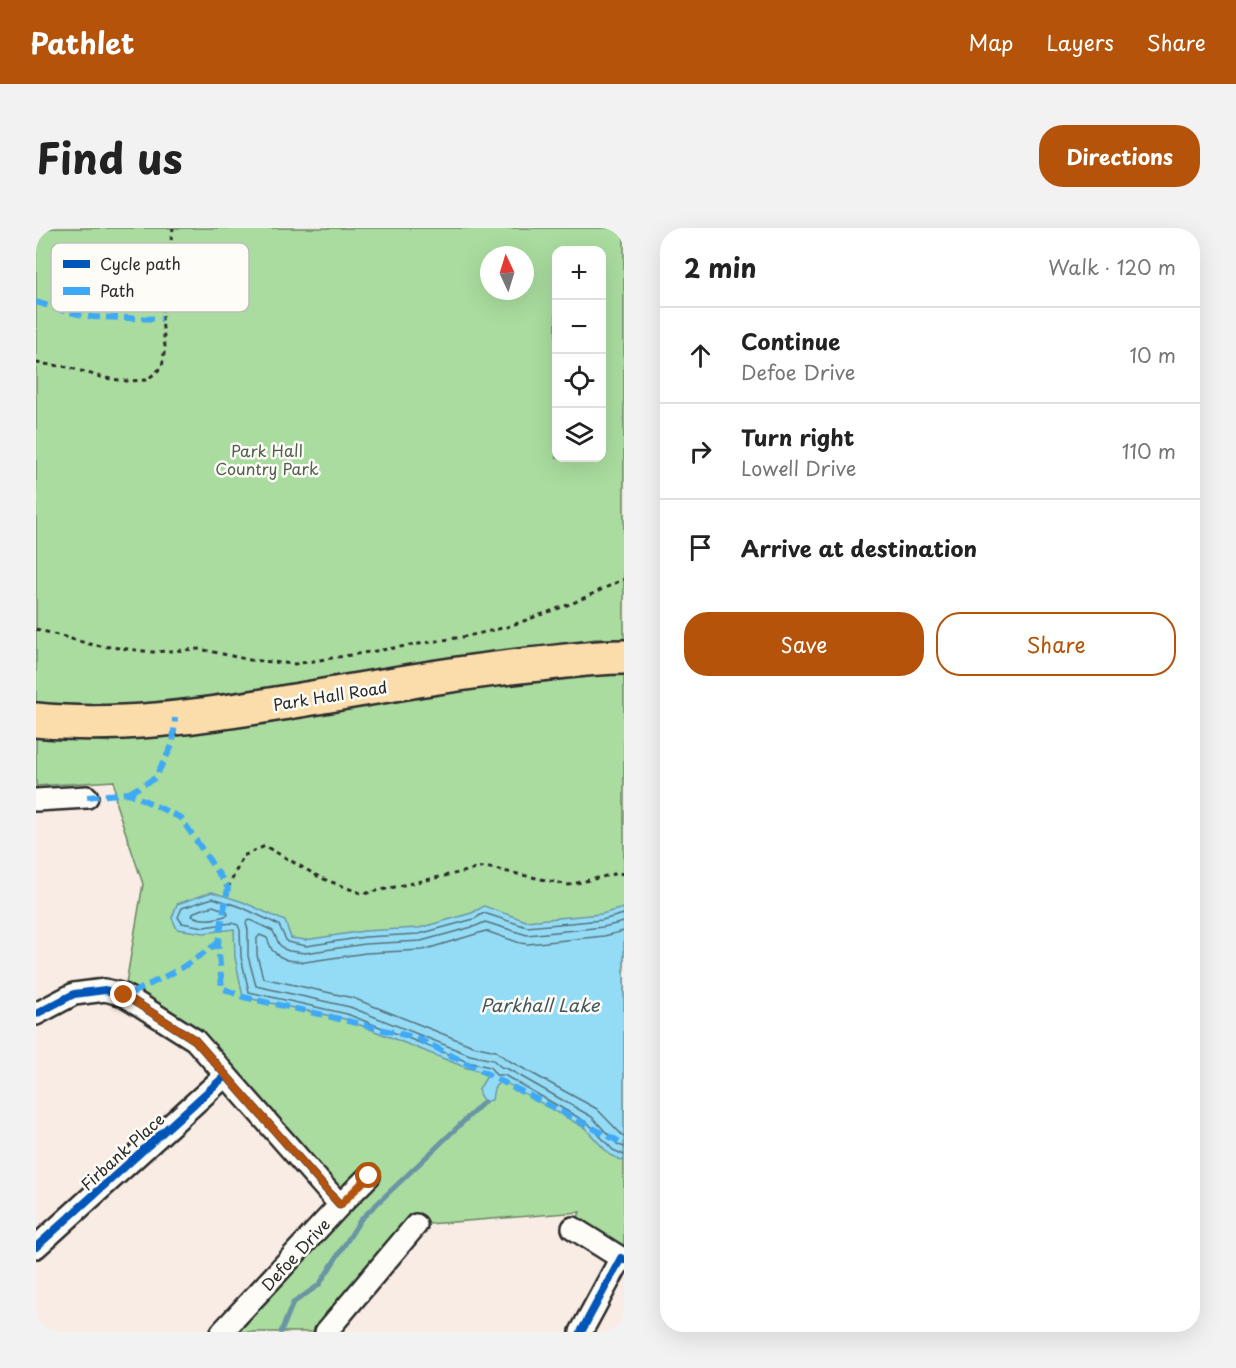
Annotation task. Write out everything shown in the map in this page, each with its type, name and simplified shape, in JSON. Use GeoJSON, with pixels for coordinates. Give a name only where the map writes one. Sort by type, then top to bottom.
{"type":"FeatureCollection","features":[{"type":"Feature","properties":{"kind":"main road","name":"Park Hall Road"},"geometry":{"type":"LineString","coordinates":[[36,720],[109,722],[217,714],[479,671],[624,657]]}},
{"type":"Feature","properties":{"kind":"street"},"geometry":{"type":"LineString","coordinates":[[36,800],[87,797]]}},
{"type":"Feature","properties":{"kind":"street"},"geometry":{"type":"LineString","coordinates":[[36,1014],[74,994],[105,990],[124,995],[195,1040],[340,1205]]}},
{"type":"Feature","properties":{"kind":"street","name":"Firbank Place"},"geometry":{"type":"LineString","coordinates":[[36,1247],[226,1075]]}},
{"type":"Feature","properties":{"kind":"street","name":"Defoe Drive"},"geometry":{"type":"LineString","coordinates":[[222,1332],[369,1176]]}},
{"type":"Feature","properties":{"kind":"street"},"geometry":{"type":"LineString","coordinates":[[326,1332],[416,1225]]}},
{"type":"Feature","properties":{"kind":"street"},"geometry":{"type":"LineString","coordinates":[[573,1228],[623,1259],[581,1332]]}},
{"type":"Feature","properties":{"kind":"path"},"geometry":{"type":"LineString","coordinates":[[171,243],[173,228]]}},
{"type":"Feature","properties":{"kind":"path"},"geometry":{"type":"LineString","coordinates":[[36,363],[68,367],[104,378],[127,381],[147,380],[162,367],[165,347],[163,312]]}},
{"type":"Feature","properties":{"kind":"path"},"geometry":{"type":"LineString","coordinates":[[36,629],[93,645],[153,652],[200,649],[250,660],[295,664],[468,636],[507,627],[573,603],[624,579]]}},
{"type":"Feature","properties":{"kind":"path"},"geometry":{"type":"LineString","coordinates":[[228,888],[243,856],[265,846],[321,878],[363,894],[485,867],[568,885],[618,873],[624,874]]}},
{"type":"Feature","properties":{"kind":"green space","name":"Park Hall Country Park"},"geometry":{"type":"Polygon","coordinates":[[[36,228],[624,228],[624,639],[596,639],[429,664],[215,704],[89,709],[36,707],[36,228]]]}},
{"type":"Feature","properties":{"kind":"green space"},"geometry":{"type":"Polygon","coordinates":[[[624,657],[624,1253],[576,1222],[580,1212],[416,1225],[326,1332],[222,1332],[341,1205],[195,1040],[124,995],[143,884],[116,804],[114,781],[36,786],[36,735],[110,742],[109,722],[624,657]]]}},
{"type":"Feature","properties":{"kind":"water","name":"Parkhall Lake"},"geometry":{"type":"Polygon","coordinates":[[[212,892],[243,902],[285,921],[291,938],[305,940],[364,931],[419,928],[472,913],[484,906],[526,921],[601,914],[624,908],[624,1161],[610,1155],[585,1128],[501,1080],[494,1088],[492,1100],[484,1102],[479,1089],[489,1073],[467,1068],[345,1019],[243,997],[235,957],[234,929],[204,933],[177,929],[172,918],[177,904],[212,892]]]}},
{"type":"Feature","properties":{"kind":"waterway"},"geometry":{"type":"LineString","coordinates":[[281,1332],[293,1303],[319,1285],[361,1219],[484,1102]]}},
{"type":"Feature","properties":{"kind":"marked path"},"geometry":{"type":"LineString","coordinates":[[36,302],[51,307]]}},
{"type":"Feature","properties":{"kind":"marked path"},"geometry":{"type":"LineString","coordinates":[[69,312],[93,317],[162,319]]}},
{"type":"Feature","properties":{"kind":"marked path"},"geometry":{"type":"LineString","coordinates":[[129,793],[155,778],[173,744],[175,718]]}},
{"type":"Feature","properties":{"kind":"marked path"},"geometry":{"type":"LineString","coordinates":[[87,797],[129,793],[181,818],[228,888],[218,943],[222,988],[243,997],[417,1038],[624,1144]]}},
{"type":"Feature","properties":{"kind":"marked path"},"geometry":{"type":"LineString","coordinates":[[132,993],[180,969],[218,943]]}},
{"type":"Feature","properties":{"kind":"cycle path"},"geometry":{"type":"LineString","coordinates":[[36,1014],[74,994],[105,990],[124,995],[195,1040],[340,1205]]}},
{"type":"Feature","properties":{"kind":"cycle path"},"geometry":{"type":"LineString","coordinates":[[36,1247],[226,1075]]}},
{"type":"Feature","properties":{"kind":"cycle path"},"geometry":{"type":"LineString","coordinates":[[581,1332],[621,1258],[624,1260]]}},
{"type":"Feature","properties":{"kind":"route"},"geometry":{"type":"LineString","coordinates":[[124,995],[195,1040],[340,1205],[369,1176]]}}]}
